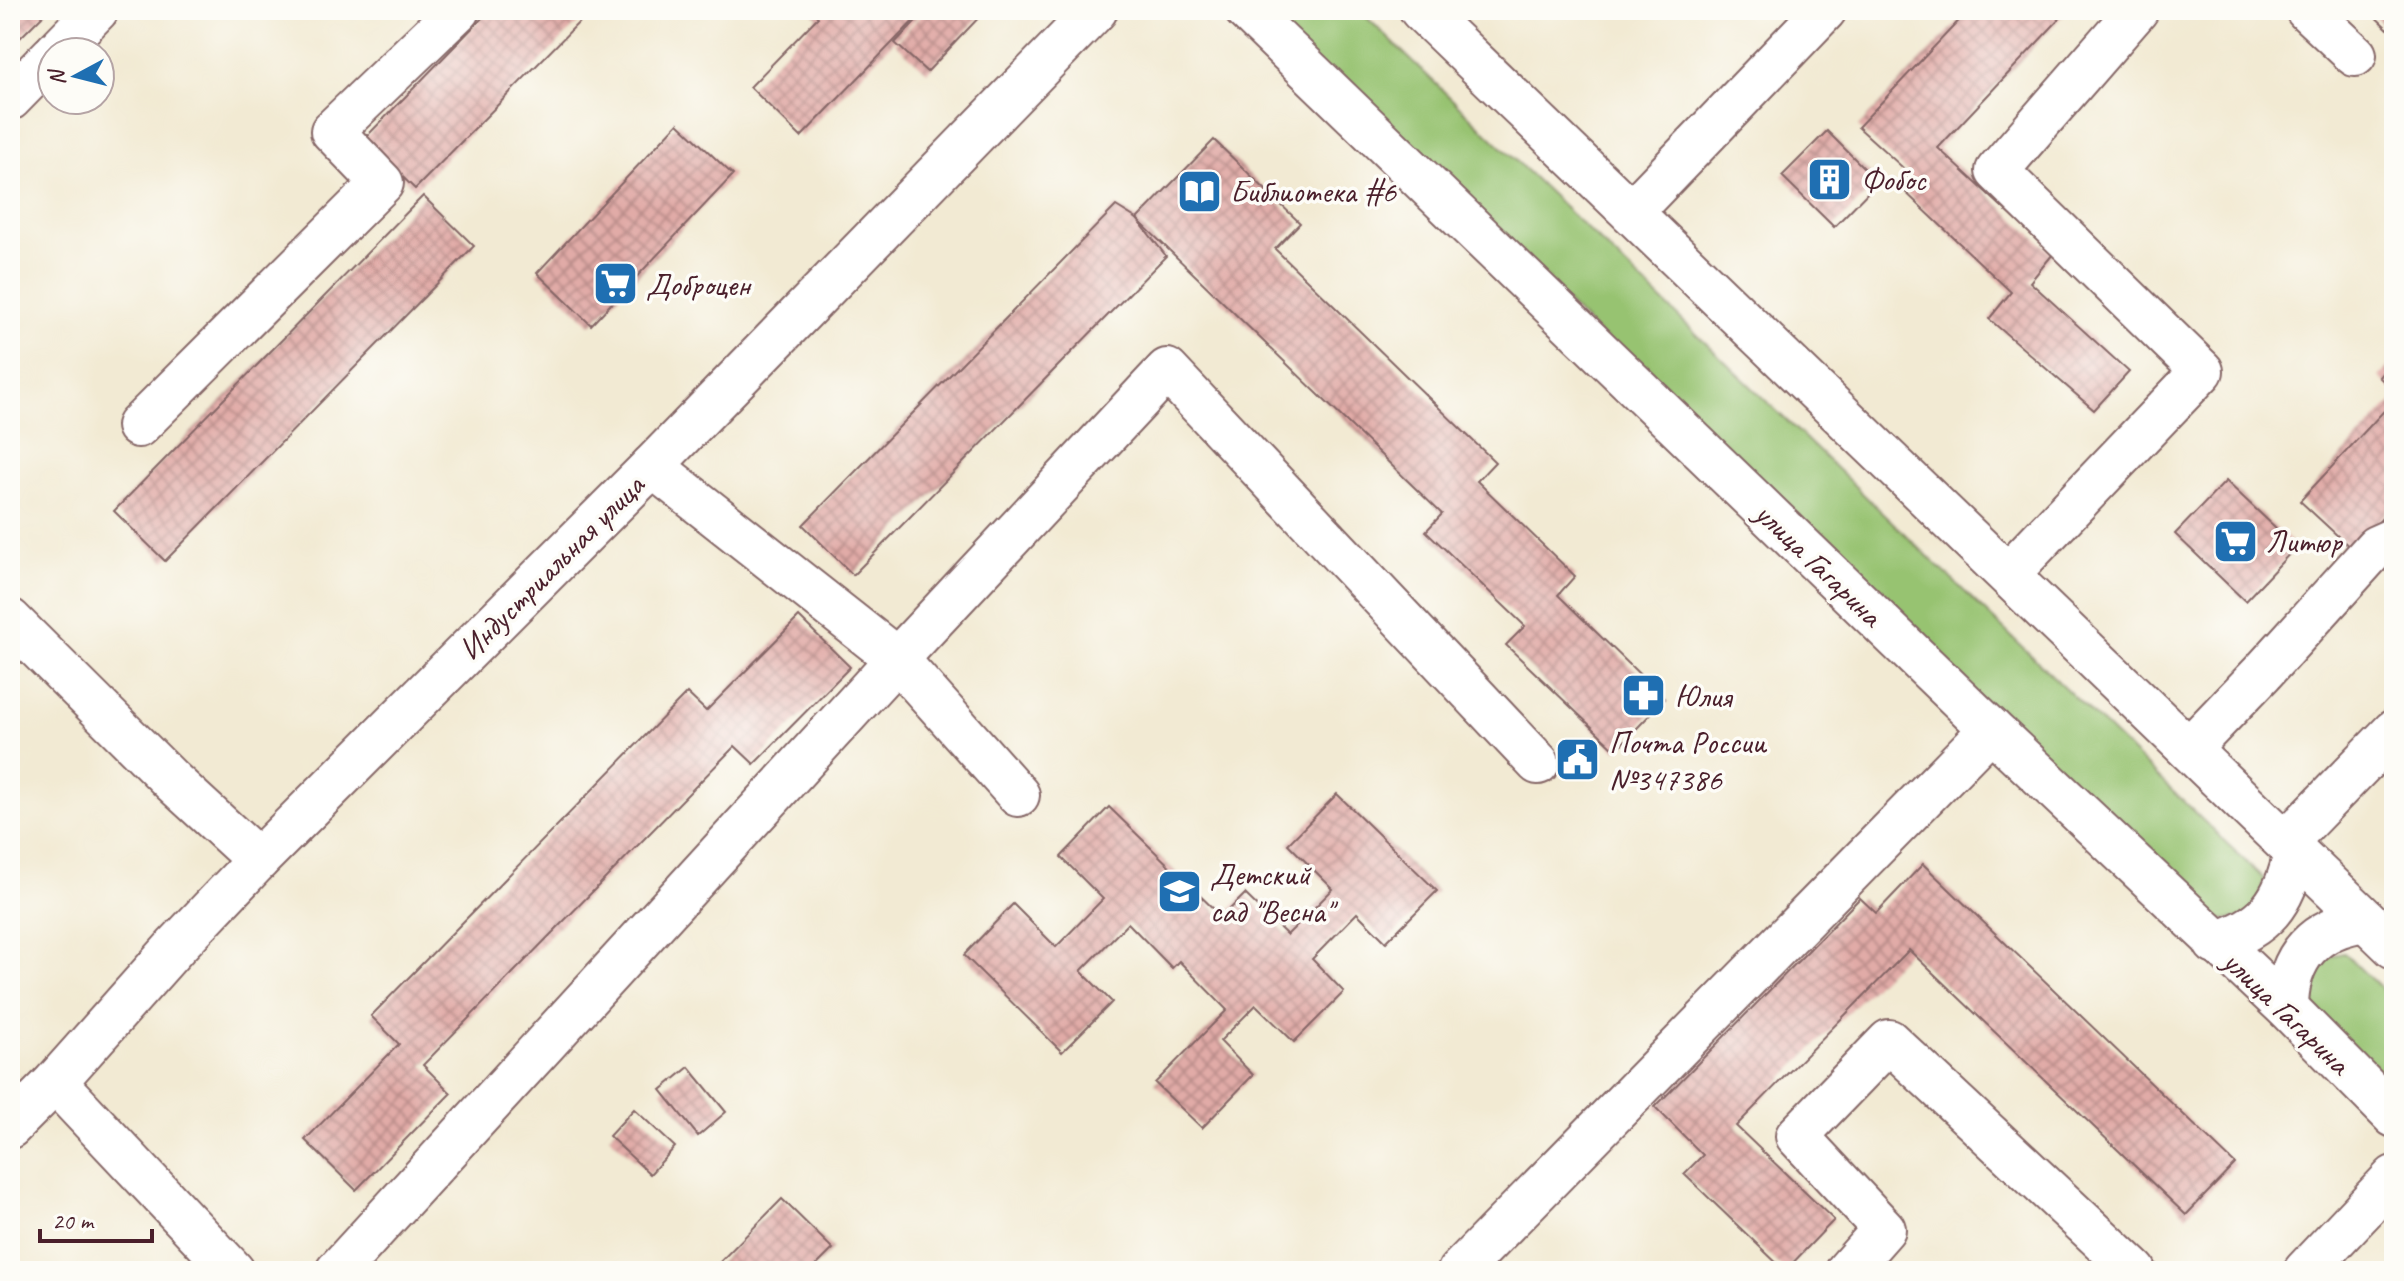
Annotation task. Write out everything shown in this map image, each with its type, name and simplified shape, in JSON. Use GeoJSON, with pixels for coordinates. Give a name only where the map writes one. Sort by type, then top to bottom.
{"type":"FeatureCollection","features":[{"type":"Feature","properties":{"kind":"street"},"geometry":{"type":"LineString","coordinates":[[72,36],[97,10]]}},
{"type":"Feature","properties":{"kind":"street"},"geometry":{"type":"LineString","coordinates":[[138,426],[382,183],[332,131],[458,10]]}},
{"type":"Feature","properties":{"kind":"street","name":"Индустриальная улица"},"geometry":{"type":"LineString","coordinates":[[10,1127],[258,860],[652,466],[1096,10]]}},
{"type":"Feature","properties":{"kind":"street","name":"улица Гагарина"},"geometry":{"type":"LineString","coordinates":[[1246,10],[1991,729],[2287,1008],[2394,1116]]}},
{"type":"Feature","properties":{"kind":"street"},"geometry":{"type":"LineString","coordinates":[[1421,10],[2380,933]]}},
{"type":"Feature","properties":{"kind":"street"},"geometry":{"type":"LineString","coordinates":[[1631,212],[1825,10]]}},
{"type":"Feature","properties":{"kind":"street"},"geometry":{"type":"LineString","coordinates":[[2008,574],[2202,371],[1997,171],[2137,10]]}},
{"type":"Feature","properties":{"kind":"street"},"geometry":{"type":"LineString","coordinates":[[2307,10],[2355,55]]}},
{"type":"Feature","properties":{"kind":"street"},"geometry":{"type":"LineString","coordinates":[[10,99],[36,72]]}},
{"type":"Feature","properties":{"kind":"street"},"geometry":{"type":"LineString","coordinates":[[337,1271],[897,659],[1167,370],[1538,763]]}},
{"type":"Feature","properties":{"kind":"street"},"geometry":{"type":"LineString","coordinates":[[652,466],[897,659],[1018,795]]}},
{"type":"Feature","properties":{"kind":"street"},"geometry":{"type":"LineString","coordinates":[[2189,749],[2376,547],[2394,539]]}},
{"type":"Feature","properties":{"kind":"street"},"geometry":{"type":"LineString","coordinates":[[10,620],[172,781],[258,860]]}},
{"type":"Feature","properties":{"kind":"street"},"geometry":{"type":"LineString","coordinates":[[1459,1271],[1991,729]]}},
{"type":"Feature","properties":{"kind":"street"},"geometry":{"type":"LineString","coordinates":[[2215,943],[2244,932],[2269,913],[2290,878],[2291,847],[2394,731]]}},
{"type":"Feature","properties":{"kind":"street"},"geometry":{"type":"LineString","coordinates":[[2287,1008],[2287,990],[2292,971],[2313,940],[2338,926],[2380,933]]}},
{"type":"Feature","properties":{"kind":"street"},"geometry":{"type":"LineString","coordinates":[[1847,1271],[1884,1229],[1797,1136],[1889,1041],[2135,1271]]}},
{"type":"Feature","properties":{"kind":"street"},"geometry":{"type":"LineString","coordinates":[[55,1082],[233,1271]]}},
{"type":"Feature","properties":{"kind":"street"},"geometry":{"type":"LineString","coordinates":[[2305,1271],[2394,1177]]}},
{"type":"Feature","properties":{"kind":"green space"},"geometry":{"type":"Polygon","coordinates":[[[1261,10],[1359,10],[2264,879],[2258,902],[2247,917],[2212,921],[1261,10]]]}},
{"type":"Feature","properties":{"kind":"green space"},"geometry":{"type":"Polygon","coordinates":[[[2344,953],[2394,1001],[2394,1095],[2302,1007],[2309,978],[2317,964],[2344,953]]]}},
{"type":"Feature","properties":{"kind":"building"},"geometry":{"type":"Polygon","coordinates":[[[10,10],[48,10],[10,48],[10,10]]]}},
{"type":"Feature","properties":{"kind":"building"},"geometry":{"type":"Polygon","coordinates":[[[490,10],[591,10],[415,189],[364,139],[490,10]]]}},
{"type":"Feature","properties":{"kind":"building"},"geometry":{"type":"Polygon","coordinates":[[[810,10],[924,10],[801,137],[750,87],[818,17],[810,10]]]}},
{"type":"Feature","properties":{"kind":"building"},"geometry":{"type":"Polygon","coordinates":[[[926,10],[986,10],[927,72],[895,43],[926,10]]]}},
{"type":"Feature","properties":{"kind":"building"},"geometry":{"type":"Polygon","coordinates":[[[1969,10],[2068,10],[1938,148],[2053,254],[2030,282],[2129,372],[2094,410],[1989,319],[2011,292],[1900,187],[1911,175],[1858,127],[1969,10]]]}},
{"type":"Feature","properties":{"kind":"building"},"geometry":{"type":"Polygon","coordinates":[[[2368,10],[2394,10],[2394,23],[2388,29],[2368,10]]]}},
{"type":"Feature","properties":{"kind":"building"},"geometry":{"type":"Polygon","coordinates":[[[678,123],[733,175],[591,325],[537,273],[678,123]]]}},
{"type":"Feature","properties":{"kind":"building","name":"Фобос"},"geometry":{"type":"Polygon","coordinates":[[[1827,131],[1878,182],[1834,227],[1782,176],[1827,131]]]}},
{"type":"Feature","properties":{"kind":"building"},"geometry":{"type":"Polygon","coordinates":[[[1214,140],[1300,223],[1275,249],[1495,462],[1477,481],[1575,576],[1558,595],[1665,699],[1616,750],[1506,645],[1525,626],[1426,531],[1442,514],[1137,219],[1214,140]]]}},
{"type":"Feature","properties":{"kind":"building"},"geometry":{"type":"Polygon","coordinates":[[[423,196],[474,246],[165,561],[114,511],[423,196]]]}},
{"type":"Feature","properties":{"kind":"building"},"geometry":{"type":"Polygon","coordinates":[[[1116,206],[1137,219],[1166,256],[853,575],[803,525],[1116,206]]]}},
{"type":"Feature","properties":{"kind":"building"},"geometry":{"type":"Polygon","coordinates":[[[2394,360],[2394,391],[2379,377],[2394,360]]]}},
{"type":"Feature","properties":{"kind":"building"},"geometry":{"type":"Polygon","coordinates":[[[2394,400],[2394,505],[2353,550],[2300,501],[2394,400]]]}},
{"type":"Feature","properties":{"kind":"building","name":"Литюр"},"geometry":{"type":"Polygon","coordinates":[[[2226,481],[2296,547],[2245,601],[2175,534],[2226,481]]]}},
{"type":"Feature","properties":{"kind":"building"},"geometry":{"type":"Polygon","coordinates":[[[799,617],[850,667],[754,764],[735,746],[423,1065],[451,1093],[356,1190],[305,1140],[399,1044],[371,1016],[687,693],[706,711],[799,617]]]}},
{"type":"Feature","properties":{"kind":"building"},"geometry":{"type":"Polygon","coordinates":[[[1337,794],[1437,891],[1386,942],[1357,913],[1312,959],[1344,992],[1294,1042],[1256,1005],[1220,1041],[1253,1075],[1202,1128],[1155,1083],[1227,1010],[1179,961],[1172,968],[1128,923],[1081,971],[1112,1002],[1062,1052],[964,955],[1013,904],[1056,947],[1103,899],[1061,857],[1109,807],[1222,917],[1245,894],[1287,935],[1333,889],[1288,844],[1337,794]]]}},
{"type":"Feature","properties":{"kind":"building"},"geometry":{"type":"Polygon","coordinates":[[[1923,864],[2235,1164],[2186,1215],[1909,950],[1736,1126],[1834,1220],[1785,1271],[1684,1174],[1703,1155],[1655,1107],[1860,898],[1876,913],[1923,864]]]}},
{"type":"Feature","properties":{"kind":"building"},"geometry":{"type":"Polygon","coordinates":[[[689,1067],[726,1112],[698,1136],[661,1090],[689,1067]]]}},
{"type":"Feature","properties":{"kind":"building"},"geometry":{"type":"Polygon","coordinates":[[[634,1109],[675,1147],[650,1174],[609,1136],[634,1109]]]}},
{"type":"Feature","properties":{"kind":"building"},"geometry":{"type":"Polygon","coordinates":[[[782,1199],[833,1249],[811,1271],[711,1271],[782,1199]]]}},
{"type":"Feature","properties":{"kind":"place","name":"Фобос"},"geometry":{"type":"Point","coordinates":[1830,179]}},
{"type":"Feature","properties":{"kind":"place","name":"Библиотека #6"},"geometry":{"type":"Point","coordinates":[1199,191]}},
{"type":"Feature","properties":{"kind":"place","name":"Доброцен"},"geometry":{"type":"Point","coordinates":[615,284]}},
{"type":"Feature","properties":{"kind":"place","name":"Литюр"},"geometry":{"type":"Point","coordinates":[2235,541]}},
{"type":"Feature","properties":{"kind":"place","name":"Юлия"},"geometry":{"type":"Point","coordinates":[1644,696]}},
{"type":"Feature","properties":{"kind":"place","name":"Почта России №347386"},"geometry":{"type":"Point","coordinates":[1578,760]}},
{"type":"Feature","properties":{"kind":"place","name":"Детский сад \"Весна\""},"geometry":{"type":"Point","coordinates":[1179,892]}}]}
